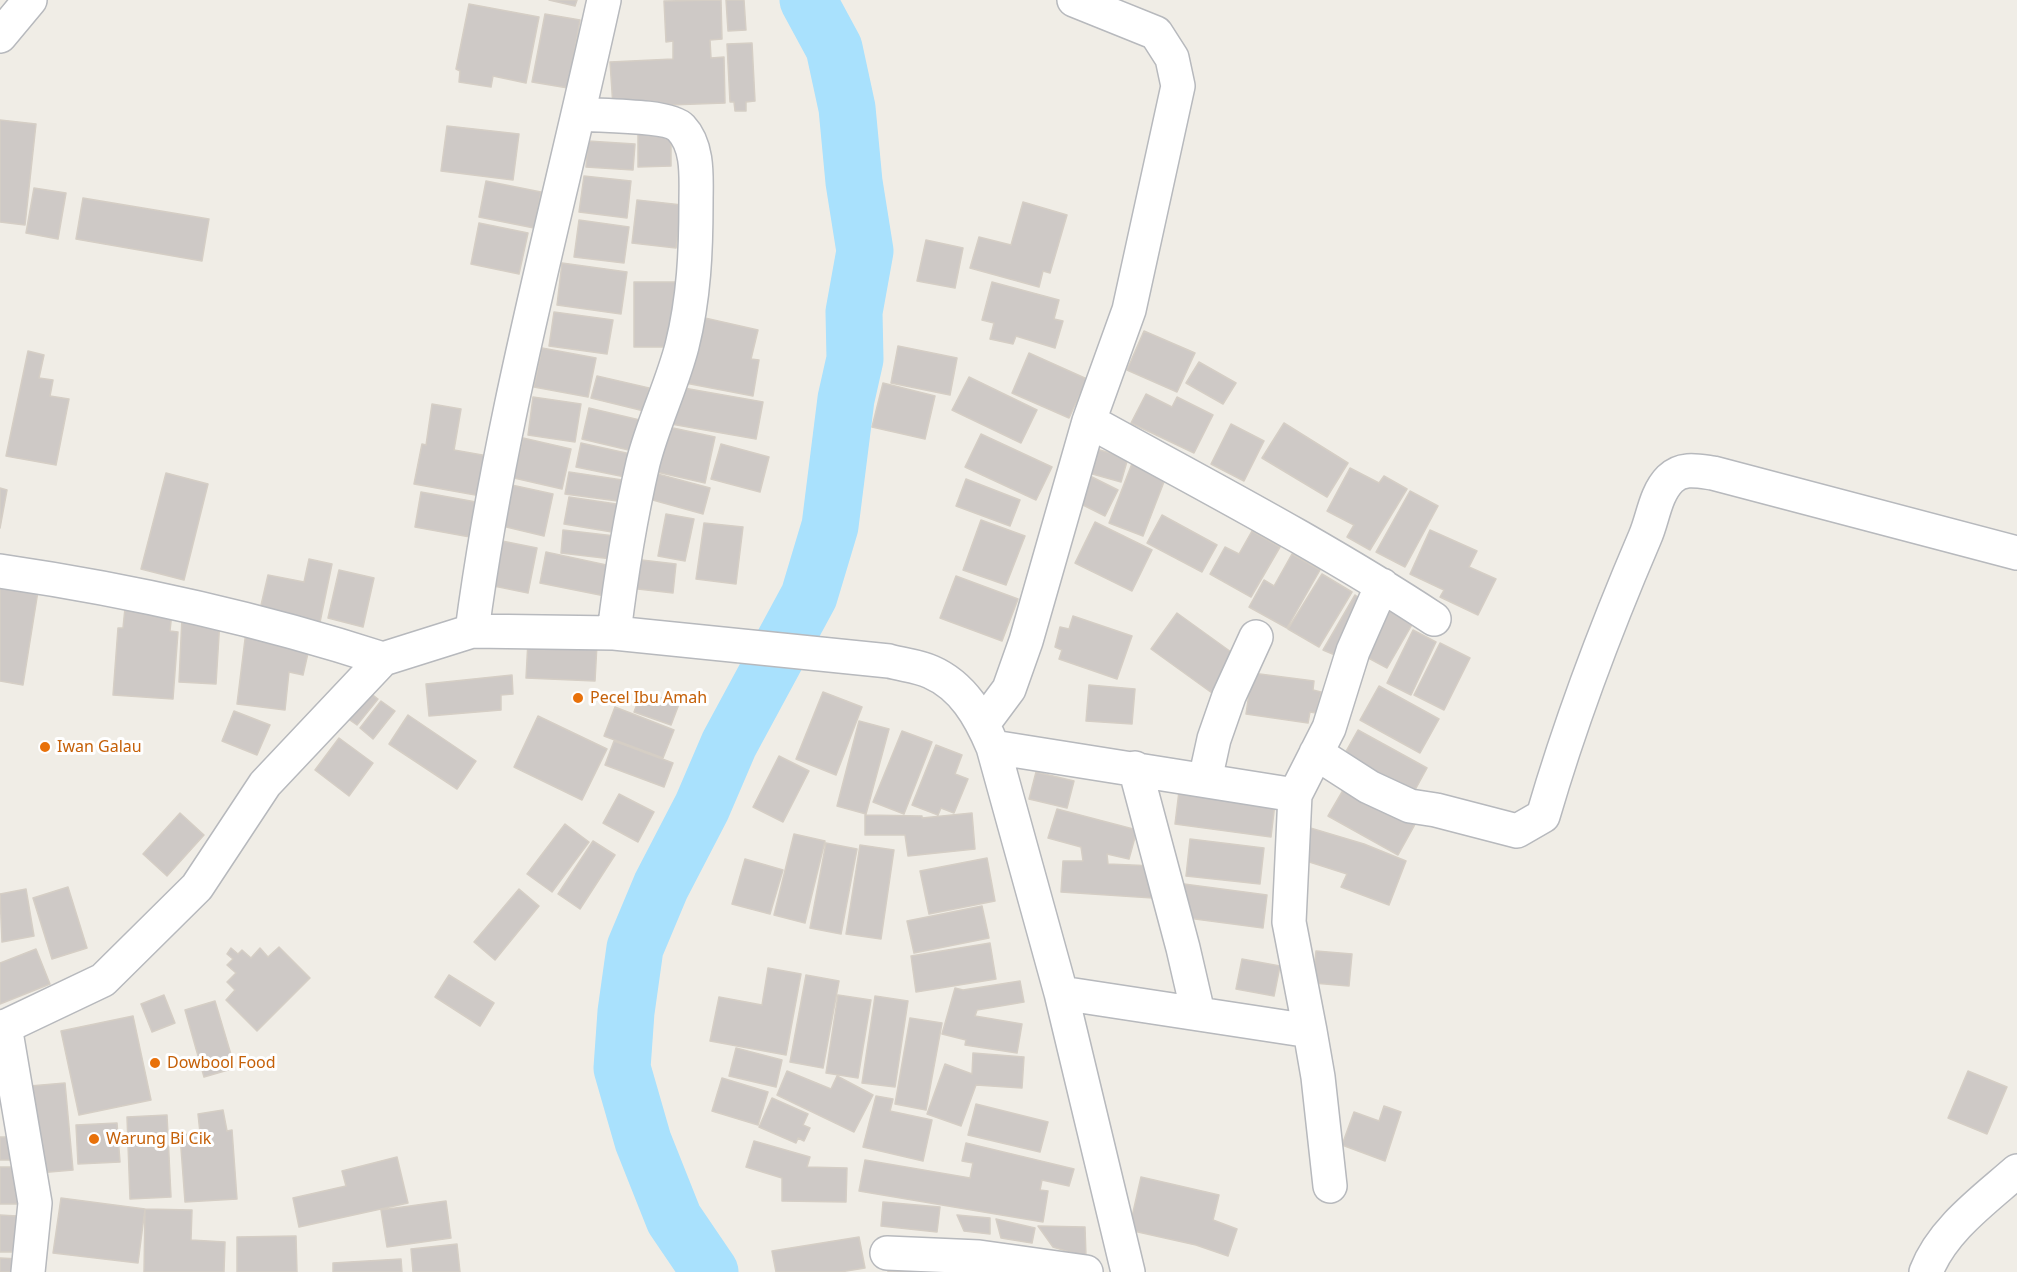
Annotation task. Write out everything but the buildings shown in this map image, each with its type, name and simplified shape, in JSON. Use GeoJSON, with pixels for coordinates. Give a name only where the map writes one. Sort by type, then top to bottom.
{"type":"FeatureCollection","features":[{"type":"Feature","properties":{"kind":"street"},"geometry":{"type":"LineString","coordinates":[[0,36],[30,0]]}},
{"type":"Feature","properties":{"kind":"street"},"geometry":{"type":"LineString","coordinates":[[472,631],[483,550],[525,344],[604,0]]}},
{"type":"Feature","properties":{"kind":"street"},"geometry":{"type":"LineString","coordinates":[[988,735],[1009,689],[1026,641],[1089,421],[1129,310],[1178,86],[1172,58],[1156,33],[1074,0]]}},
{"type":"Feature","properties":{"kind":"street"},"geometry":{"type":"LineString","coordinates":[[579,114],[666,120],[680,126],[689,138],[696,165],[696,255],[692,297],[681,348],[644,461],[624,555],[614,633]]}},
{"type":"Feature","properties":{"kind":"street"},"geometry":{"type":"LineString","coordinates":[[1089,421],[1280,526],[1382,585],[1434,619]]}},
{"type":"Feature","properties":{"kind":"street"},"geometry":{"type":"LineString","coordinates":[[1316,753],[1369,787],[1410,806],[1436,810],[1517,831],[1543,816],[1602,637],[1649,528],[1661,492],[1671,478],[1689,470],[1713,473],[2017,553]]}},
{"type":"Feature","properties":{"kind":"street"},"geometry":{"type":"LineString","coordinates":[[0,571],[179,602],[309,636],[383,659]]}},
{"type":"Feature","properties":{"kind":"street"},"geometry":{"type":"LineString","coordinates":[[1330,1186],[1320,1089],[1289,922],[1295,795],[1329,728],[1353,651],[1382,585]]}},
{"type":"Feature","properties":{"kind":"street"},"geometry":{"type":"LineString","coordinates":[[28,1272],[35,1203],[2,1028],[103,980],[197,887],[265,784],[383,659],[472,631],[614,633],[889,661],[931,672],[964,694],[988,735],[1061,993],[1128,1272]]}},
{"type":"Feature","properties":{"kind":"street"},"geometry":{"type":"LineString","coordinates":[[1205,780],[1229,696],[1256,637]]}},
{"type":"Feature","properties":{"kind":"street"},"geometry":{"type":"LineString","coordinates":[[988,735],[1135,768],[1295,795]]}},
{"type":"Feature","properties":{"kind":"street"},"geometry":{"type":"LineString","coordinates":[[1135,768],[1198,1013]]}},
{"type":"Feature","properties":{"kind":"street"},"geometry":{"type":"LineString","coordinates":[[1061,993],[1310,1031]]}},
{"type":"Feature","properties":{"kind":"street"},"geometry":{"type":"LineString","coordinates":[[1926,1272],[1933,1252],[1962,1220],[2017,1171]]}},
{"type":"Feature","properties":{"kind":"street"},"geometry":{"type":"LineString","coordinates":[[887,1253],[979,1257],[1086,1272]]}},
{"type":"Feature","properties":{"kind":"waterway"},"geometry":{"type":"LineString","coordinates":[[710,1272],[674,1219],[643,1141],[622,1068],[626,1012],[635,948],[661,886],[702,807],[729,744],[809,596],[830,526],[846,399],[855,359],[854,312],[865,251],[854,182],[847,108],[834,48],[808,0]]}},
{"type":"Feature","properties":{"kind":"place","name":"Pecel Ibu Amah"},"geometry":{"type":"Point","coordinates":[578,698]}},
{"type":"Feature","properties":{"kind":"place","name":"Iwan Galau"},"geometry":{"type":"Point","coordinates":[45,747]}},
{"type":"Feature","properties":{"kind":"place","name":"Dowbool Food"},"geometry":{"type":"Point","coordinates":[155,1063]}},
{"type":"Feature","properties":{"kind":"place","name":"Warung Bi Cik"},"geometry":{"type":"Point","coordinates":[94,1139]}}]}
